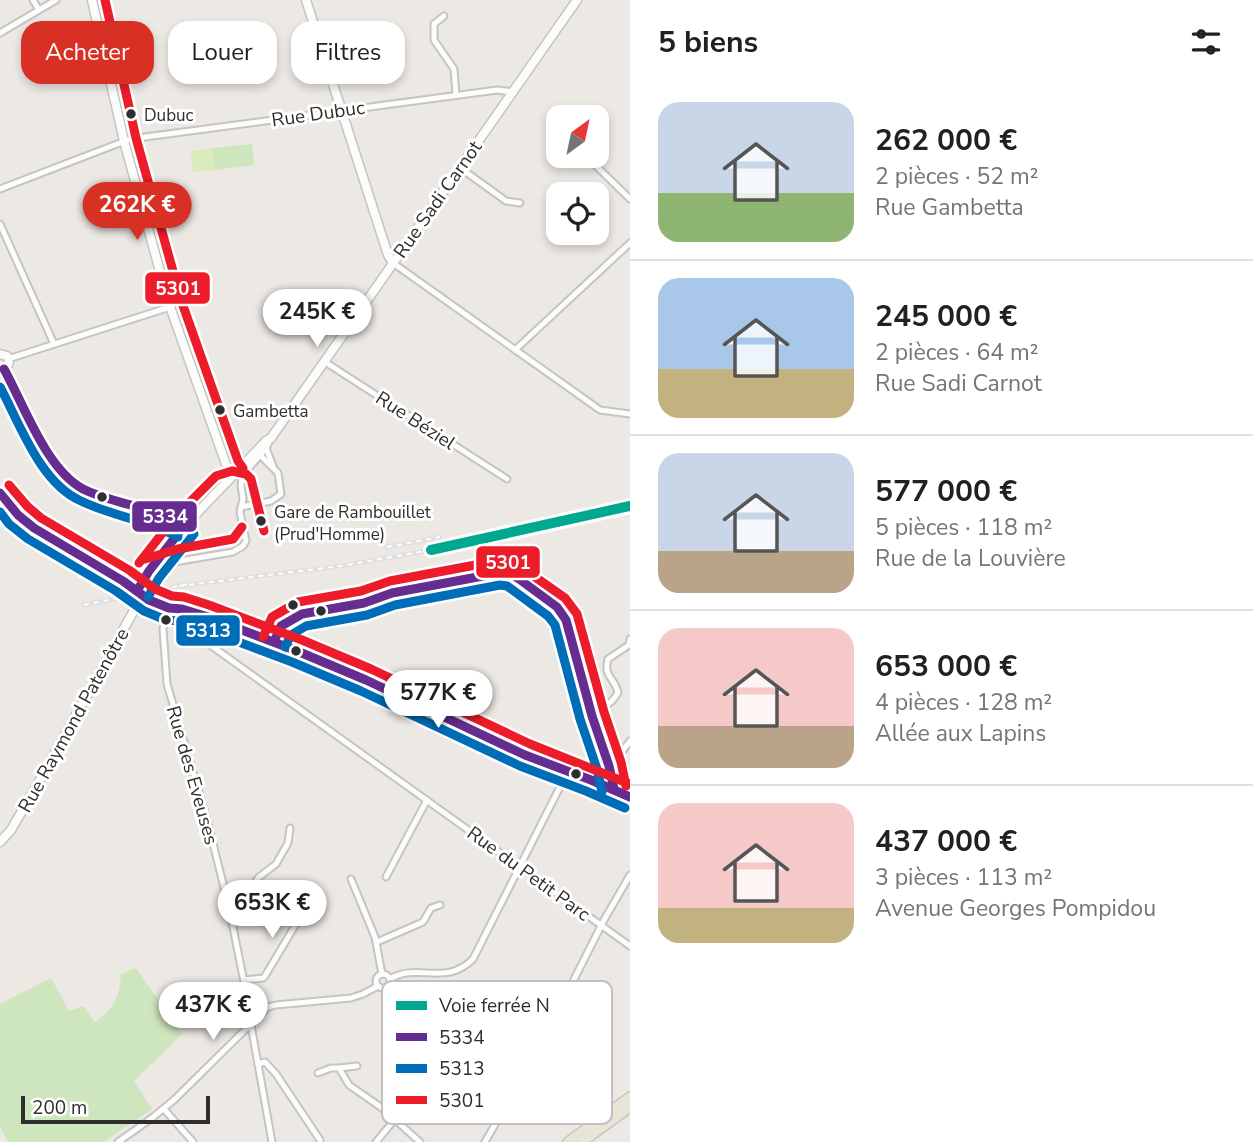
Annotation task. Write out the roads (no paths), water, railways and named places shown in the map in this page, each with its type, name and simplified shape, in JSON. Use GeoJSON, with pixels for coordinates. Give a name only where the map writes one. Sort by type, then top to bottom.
{"type":"FeatureCollection","features":[{"type":"Feature","properties":{"kind":"main road"},"geometry":{"type":"LineString","coordinates":[[92,0],[124,141],[170,307],[227,467],[238,473]]}},
{"type":"Feature","properties":{"kind":"main road"},"geometry":{"type":"LineString","coordinates":[[306,0],[388,256],[393,264]]}},
{"type":"Feature","properties":{"kind":"main road","name":"Rue Sadi Carnot"},"geometry":{"type":"LineString","coordinates":[[140,594],[149,571],[172,540],[271,438],[578,0]]}},
{"type":"Feature","properties":{"kind":"main road"},"geometry":{"type":"LineString","coordinates":[[4,356],[9,363],[2,370],[64,475],[94,493],[159,513],[184,526]]}},
{"type":"Feature","properties":{"kind":"main road"},"geometry":{"type":"LineString","coordinates":[[0,493],[18,515],[34,528],[123,581],[170,613],[205,616],[274,642],[366,680],[525,755],[630,797]]}},
{"type":"Feature","properties":{"kind":"main road"},"geometry":{"type":"LineString","coordinates":[[123,581],[149,571]]}},
{"type":"Feature","properties":{"kind":"main road","name":"Rue Raymond Patenôtre"},"geometry":{"type":"LineString","coordinates":[[1,840],[11,830],[41,778],[140,594]]}},
{"type":"Feature","properties":{"kind":"main road"},"geometry":{"type":"LineString","coordinates":[[612,1110],[630,1097]]}},
{"type":"Feature","properties":{"kind":"main road"},"geometry":{"type":"LineString","coordinates":[[612,1120],[630,1107]]}},
{"type":"Feature","properties":{"kind":"main road"},"geometry":{"type":"LineString","coordinates":[[568,1142],[593,1124]]}},
{"type":"Feature","properties":{"kind":"main road"},"geometry":{"type":"LineString","coordinates":[[582,1142],[607,1124]]}},
{"type":"Feature","properties":{"kind":"street"},"geometry":{"type":"LineString","coordinates":[[33,0],[39,10]]}},
{"type":"Feature","properties":{"kind":"street"},"geometry":{"type":"LineString","coordinates":[[0,33],[56,0]]}},
{"type":"Feature","properties":{"kind":"street"},"geometry":{"type":"LineString","coordinates":[[444,16],[434,24],[434,40],[454,69],[456,95]]}},
{"type":"Feature","properties":{"kind":"street","name":"Rue Dubuc"},"geometry":{"type":"LineString","coordinates":[[0,189],[130,139],[497,90],[513,93]]}},
{"type":"Feature","properties":{"kind":"street"},"geometry":{"type":"LineString","coordinates":[[460,167],[506,201],[520,203]]}},
{"type":"Feature","properties":{"kind":"street"},"geometry":{"type":"LineString","coordinates":[[598,168],[630,199]]}},
{"type":"Feature","properties":{"kind":"street"},"geometry":{"type":"LineString","coordinates":[[0,224],[54,344]]}},
{"type":"Feature","properties":{"kind":"street"},"geometry":{"type":"LineString","coordinates":[[515,350],[630,243]]}},
{"type":"Feature","properties":{"kind":"street"},"geometry":{"type":"LineString","coordinates":[[393,264],[600,410],[630,414]]}},
{"type":"Feature","properties":{"kind":"street"},"geometry":{"type":"LineString","coordinates":[[4,356],[54,344],[170,307]]}},
{"type":"Feature","properties":{"kind":"street","name":"Rue Béziel"},"geometry":{"type":"LineString","coordinates":[[325,362],[507,480]]}},
{"type":"Feature","properties":{"kind":"street"},"geometry":{"type":"LineString","coordinates":[[149,571],[180,561],[240,550],[246,541],[240,512],[243,499],[238,473],[253,464],[271,438]]}},
{"type":"Feature","properties":{"kind":"street"},"geometry":{"type":"LineString","coordinates":[[266,448],[272,467]]}},
{"type":"Feature","properties":{"kind":"street"},"geometry":{"type":"LineString","coordinates":[[241,507],[271,501],[281,494],[279,477],[258,454]]}},
{"type":"Feature","properties":{"kind":"street"},"geometry":{"type":"LineString","coordinates":[[253,464],[272,467]]}},
{"type":"Feature","properties":{"kind":"street"},"geometry":{"type":"LineString","coordinates":[[223,486],[232,483],[241,485]]}},
{"type":"Feature","properties":{"kind":"street"},"geometry":{"type":"LineString","coordinates":[[172,540],[173,554],[180,561]]}},
{"type":"Feature","properties":{"kind":"street"},"geometry":{"type":"LineString","coordinates":[[274,642],[281,626],[302,614],[364,603],[392,593],[465,579],[499,573],[511,574],[561,611],[566,620],[614,789]]}},
{"type":"Feature","properties":{"kind":"street"},"geometry":{"type":"LineString","coordinates":[[170,613],[173,618]]}},
{"type":"Feature","properties":{"kind":"street","name":"Rue du Petit Parc"},"geometry":{"type":"LineString","coordinates":[[170,613],[173,618],[630,946]]}},
{"type":"Feature","properties":{"kind":"street","name":"Rue des Eveuses"},"geometry":{"type":"LineString","coordinates":[[170,613],[163,629],[167,684],[208,823],[230,912],[272,1142]]}},
{"type":"Feature","properties":{"kind":"street"},"geometry":{"type":"LineString","coordinates":[[592,716],[612,701],[618,692],[606,672],[606,667],[608,659],[629,645],[630,639]]}},
{"type":"Feature","properties":{"kind":"street"},"geometry":{"type":"LineString","coordinates":[[609,766],[630,741]]}},
{"type":"Feature","properties":{"kind":"street"},"geometry":{"type":"LineString","coordinates":[[592,780],[601,770],[604,757]]}},
{"type":"Feature","properties":{"kind":"street"},"geometry":{"type":"LineString","coordinates":[[382,988],[378,986],[376,978],[382,974],[388,975],[390,979],[405,973],[450,973],[470,963],[568,771]]}},
{"type":"Feature","properties":{"kind":"street"},"geometry":{"type":"LineString","coordinates":[[386,877],[427,800]]}},
{"type":"Feature","properties":{"kind":"street"},"geometry":{"type":"LineString","coordinates":[[230,912],[236,909],[259,877],[276,864],[288,843],[290,828]]}},
{"type":"Feature","properties":{"kind":"street"},"geometry":{"type":"LineString","coordinates":[[572,981],[630,875]]}},
{"type":"Feature","properties":{"kind":"street"},"geometry":{"type":"LineString","coordinates":[[351,879],[377,942],[382,974]]}},
{"type":"Feature","properties":{"kind":"street"},"geometry":{"type":"LineString","coordinates":[[244,980],[265,976],[296,924],[298,913],[282,895]]}},
{"type":"Feature","properties":{"kind":"street"},"geometry":{"type":"LineString","coordinates":[[377,942],[424,922],[431,908],[440,905]]}},
{"type":"Feature","properties":{"kind":"street"},"geometry":{"type":"LineString","coordinates":[[118,1142],[164,1109],[271,1006],[351,998],[378,986]]}},
{"type":"Feature","properties":{"kind":"street"},"geometry":{"type":"LineString","coordinates":[[258,1064],[265,1062],[276,1074],[320,1140]]}},
{"type":"Feature","properties":{"kind":"street"},"geometry":{"type":"LineString","coordinates":[[318,1073],[331,1068],[356,1066]]}},
{"type":"Feature","properties":{"kind":"street"},"geometry":{"type":"LineString","coordinates":[[339,1068],[349,1085],[382,1109]]}},
{"type":"Feature","properties":{"kind":"street"},"geometry":{"type":"LineString","coordinates":[[164,1109],[193,1142]]}},
{"type":"Feature","properties":{"kind":"street"},"geometry":{"type":"LineString","coordinates":[[376,1142],[392,1124]]}},
{"type":"Feature","properties":{"kind":"street"},"geometry":{"type":"LineString","coordinates":[[400,1124],[420,1142]]}},
{"type":"Feature","properties":{"kind":"street"},"geometry":{"type":"LineString","coordinates":[[485,1142],[495,1124]]}},
{"type":"Feature","properties":{"kind":"railway"},"geometry":{"type":"LineString","coordinates":[[387,547],[440,537]]}},
{"type":"Feature","properties":{"kind":"railway"},"geometry":{"type":"LineString","coordinates":[[179,586],[341,566],[431,550]]}},
{"type":"Feature","properties":{"kind":"railway"},"geometry":{"type":"LineString","coordinates":[[84,605],[189,584]]}},
{"type":"Feature","properties":{"kind":"rail line","name":"N"},"geometry":{"type":"LineString","coordinates":[[431,550],[630,506]]}},
{"type":"Feature","properties":{"kind":"place","name":"Dubuc"},"geometry":{"type":"Point","coordinates":[131,114]}},
{"type":"Feature","properties":{"kind":"place","name":"Gambetta"},"geometry":{"type":"Point","coordinates":[220,410]}},
{"type":"Feature","properties":{"kind":"place","name":"Gare de Rambouillet (Prud'Homme)"},"geometry":{"type":"Point","coordinates":[261,521]}}]}
